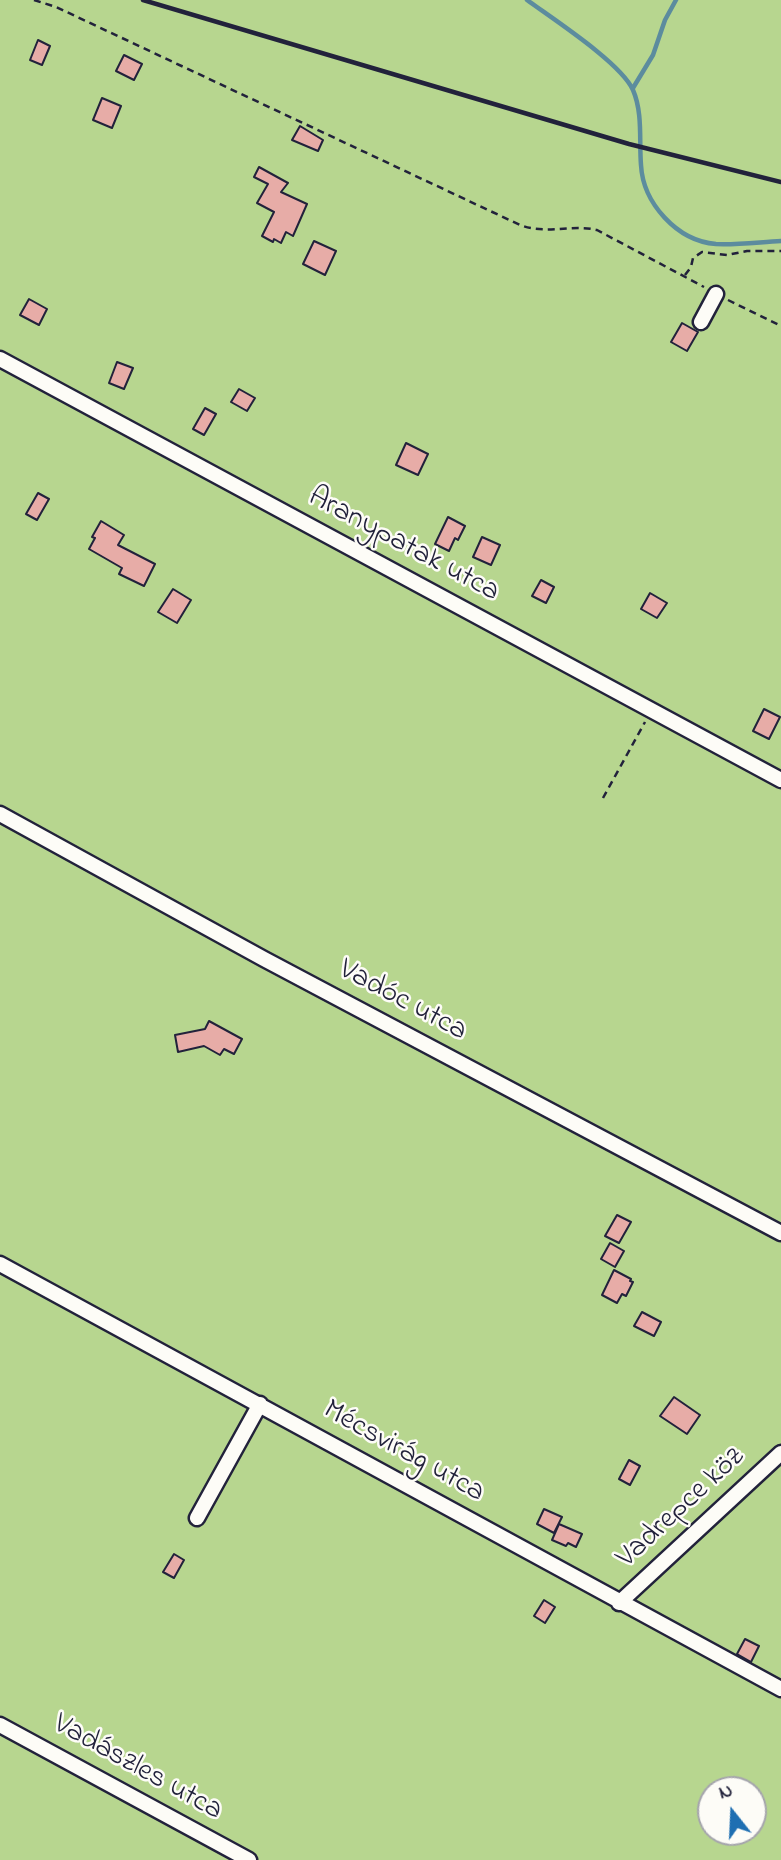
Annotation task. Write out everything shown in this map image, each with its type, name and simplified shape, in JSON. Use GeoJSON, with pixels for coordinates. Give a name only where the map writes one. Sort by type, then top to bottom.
{"type":"FeatureCollection","features":[{"type":"Feature","properties":{"kind":"street"},"geometry":{"type":"LineString","coordinates":[[701,322],[716,293]]}},
{"type":"Feature","properties":{"kind":"street","name":"Aranypatak utca"},"geometry":{"type":"LineString","coordinates":[[0,359],[781,780]]}},
{"type":"Feature","properties":{"kind":"street","name":"Vadóc utca"},"geometry":{"type":"LineString","coordinates":[[0,814],[264,959],[781,1233]]}},
{"type":"Feature","properties":{"kind":"street","name":"Mécsvirág utca"},"geometry":{"type":"LineString","coordinates":[[0,1264],[781,1689]]}},
{"type":"Feature","properties":{"kind":"street"},"geometry":{"type":"LineString","coordinates":[[197,1518],[260,1404]]}},
{"type":"Feature","properties":{"kind":"street","name":"Vadrepce köz"},"geometry":{"type":"LineString","coordinates":[[619,1603],[781,1453]]}},
{"type":"Feature","properties":{"kind":"street","name":"Vadászles utca"},"geometry":{"type":"LineString","coordinates":[[0,1724],[249,1860]]}},
{"type":"Feature","properties":{"kind":"path"},"geometry":{"type":"LineString","coordinates":[[34,0],[56,7],[520,225],[541,230],[597,230],[781,326]]}},
{"type":"Feature","properties":{"kind":"path"},"geometry":{"type":"LineString","coordinates":[[685,275],[693,258],[702,252],[727,255],[747,251],[781,251]]}},
{"type":"Feature","properties":{"kind":"path"},"geometry":{"type":"LineString","coordinates":[[603,798],[652,710]]}},
{"type":"Feature","properties":{"kind":"green space"},"geometry":{"type":"Polygon","coordinates":[[[0,0],[781,0],[781,1860],[0,1860],[0,0]]]}},
{"type":"Feature","properties":{"kind":"building"},"geometry":{"type":"Polygon","coordinates":[[[38,40],[50,46],[42,65],[30,60],[38,40]]]}},
{"type":"Feature","properties":{"kind":"building"},"geometry":{"type":"Polygon","coordinates":[[[124,55],[142,64],[134,80],[116,71],[124,55]]]}},
{"type":"Feature","properties":{"kind":"building"},"geometry":{"type":"Polygon","coordinates":[[[102,98],[121,106],[112,128],[93,120],[102,98]]]}},
{"type":"Feature","properties":{"kind":"building"},"geometry":{"type":"Polygon","coordinates":[[[300,126],[323,140],[318,151],[292,140],[300,126]]]}},
{"type":"Feature","properties":{"kind":"building"},"geometry":{"type":"Polygon","coordinates":[[[259,167],[288,183],[281,192],[307,204],[293,236],[286,232],[281,243],[262,236],[274,212],[257,203],[268,184],[254,177],[259,167]]]}},
{"type":"Feature","properties":{"kind":"building"},"geometry":{"type":"Polygon","coordinates":[[[314,241],[336,251],[325,275],[303,264],[314,241]]]}},
{"type":"Feature","properties":{"kind":"building"},"geometry":{"type":"Polygon","coordinates":[[[29,299],[47,309],[39,325],[20,315],[29,299]]]}},
{"type":"Feature","properties":{"kind":"building"},"geometry":{"type":"Polygon","coordinates":[[[682,323],[698,332],[687,351],[671,342],[682,323]]]}},
{"type":"Feature","properties":{"kind":"building"},"geometry":{"type":"Polygon","coordinates":[[[117,362],[133,368],[124,389],[109,383],[117,362]]]}},
{"type":"Feature","properties":{"kind":"building"},"geometry":{"type":"Polygon","coordinates":[[[239,389],[255,398],[247,411],[231,402],[239,389]]]}},
{"type":"Feature","properties":{"kind":"building"},"geometry":{"type":"Polygon","coordinates":[[[205,408],[216,414],[204,435],[193,429],[205,408]]]}},
{"type":"Feature","properties":{"kind":"building"},"geometry":{"type":"Polygon","coordinates":[[[406,443],[428,454],[418,475],[396,465],[406,443]]]}},
{"type":"Feature","properties":{"kind":"building"},"geometry":{"type":"Polygon","coordinates":[[[38,493],[49,499],[37,520],[26,514],[38,493]]]}},
{"type":"Feature","properties":{"kind":"building"},"geometry":{"type":"Polygon","coordinates":[[[448,517],[465,526],[449,551],[435,544],[448,517]]]}},
{"type":"Feature","properties":{"kind":"building"},"geometry":{"type":"Polygon","coordinates":[[[101,521],[124,535],[118,545],[155,564],[144,586],[119,574],[122,568],[89,549],[101,521]]]}},
{"type":"Feature","properties":{"kind":"building"},"geometry":{"type":"Polygon","coordinates":[[[482,537],[500,545],[491,565],[473,557],[482,537]]]}},
{"type":"Feature","properties":{"kind":"building"},"geometry":{"type":"Polygon","coordinates":[[[541,580],[554,587],[546,603],[532,596],[541,580]]]}},
{"type":"Feature","properties":{"kind":"building"},"geometry":{"type":"Polygon","coordinates":[[[173,589],[191,600],[177,623],[158,612],[173,589]]]}},
{"type":"Feature","properties":{"kind":"building"},"geometry":{"type":"Polygon","coordinates":[[[650,593],[667,603],[657,618],[641,609],[650,593]]]}},
{"type":"Feature","properties":{"kind":"building"},"geometry":{"type":"Polygon","coordinates":[[[764,709],[780,717],[769,739],[753,731],[764,709]]]}},
{"type":"Feature","properties":{"kind":"building"},"geometry":{"type":"Polygon","coordinates":[[[209,1021],[242,1039],[234,1054],[224,1049],[220,1055],[204,1046],[178,1052],[175,1035],[205,1029],[209,1021]]]}},
{"type":"Feature","properties":{"kind":"building"},"geometry":{"type":"Polygon","coordinates":[[[617,1215],[631,1222],[619,1243],[605,1236],[617,1215]]]}},
{"type":"Feature","properties":{"kind":"building"},"geometry":{"type":"Polygon","coordinates":[[[610,1243],[624,1251],[615,1267],[601,1259],[610,1243]]]}},
{"type":"Feature","properties":{"kind":"building"},"geometry":{"type":"Polygon","coordinates":[[[614,1270],[633,1282],[626,1296],[622,1294],[617,1303],[602,1295],[614,1270]]]}},
{"type":"Feature","properties":{"kind":"building"},"geometry":{"type":"Polygon","coordinates":[[[642,1312],[661,1322],[654,1336],[634,1326],[642,1312]]]}},
{"type":"Feature","properties":{"kind":"building"},"geometry":{"type":"Polygon","coordinates":[[[674,1397],[700,1415],[687,1434],[660,1416],[674,1397]]]}},
{"type":"Feature","properties":{"kind":"building"},"geometry":{"type":"Polygon","coordinates":[[[629,1460],[640,1466],[630,1485],[619,1479],[629,1460]]]}},
{"type":"Feature","properties":{"kind":"building"},"geometry":{"type":"Polygon","coordinates":[[[544,1509],[562,1517],[554,1533],[537,1524],[544,1509]]]}},
{"type":"Feature","properties":{"kind":"building"},"geometry":{"type":"Polygon","coordinates":[[[559,1524],[582,1534],[576,1547],[552,1540],[559,1524]]]}},
{"type":"Feature","properties":{"kind":"building"},"geometry":{"type":"Polygon","coordinates":[[[174,1554],[184,1560],[174,1578],[163,1572],[174,1554]]]}},
{"type":"Feature","properties":{"kind":"building"},"geometry":{"type":"Polygon","coordinates":[[[544,1600],[555,1607],[545,1623],[534,1616],[544,1600]]]}},
{"type":"Feature","properties":{"kind":"building"},"geometry":{"type":"Polygon","coordinates":[[[745,1639],[759,1646],[751,1662],[737,1654],[745,1639]]]}},
{"type":"Feature","properties":{"kind":"waterway"},"geometry":{"type":"LineString","coordinates":[[527,0],[601,55],[626,79],[633,90],[639,118],[643,179],[655,206],[665,218],[688,236],[716,244],[781,241]]}},
{"type":"Feature","properties":{"kind":"waterway"},"geometry":{"type":"LineString","coordinates":[[633,88],[653,55],[665,20],[676,0]]}},
{"type":"Feature","properties":{"kind":"railway"},"geometry":{"type":"LineString","coordinates":[[143,0],[629,144],[781,182]]}}]}
